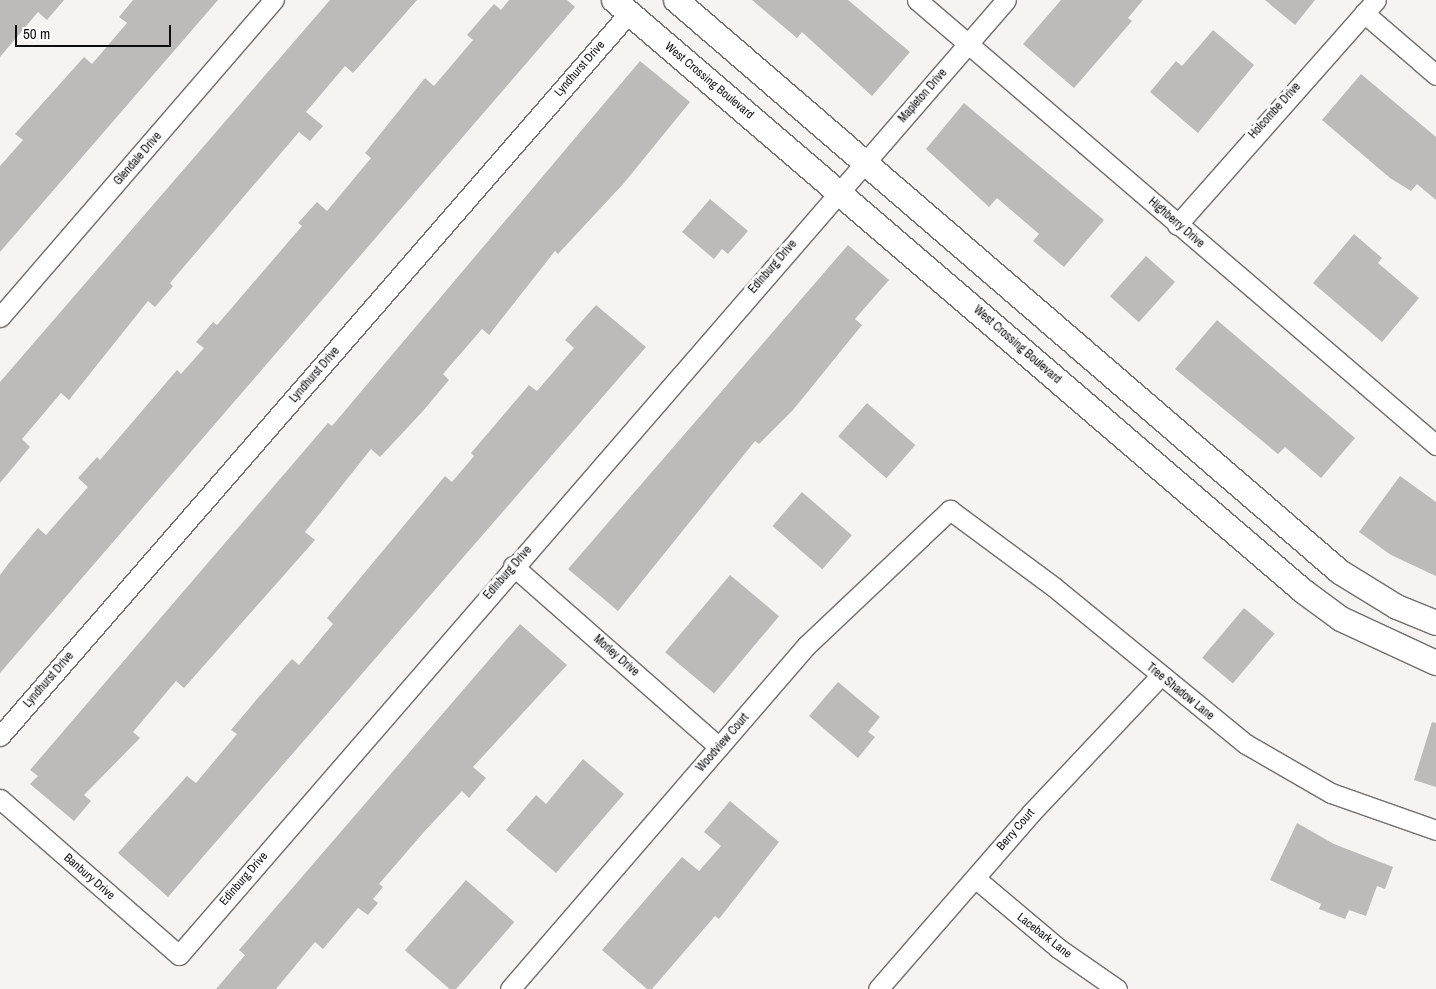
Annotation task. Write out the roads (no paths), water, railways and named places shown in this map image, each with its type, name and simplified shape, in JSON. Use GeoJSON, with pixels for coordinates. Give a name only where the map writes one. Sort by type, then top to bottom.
{"type":"FeatureCollection","features":[{"type":"Feature","properties":{"kind":"street","name":"Glendale Drive"},"geometry":{"type":"LineString","coordinates":[[0,317],[274,0]]}},
{"type":"Feature","properties":{"kind":"street"},"geometry":{"type":"LineString","coordinates":[[676,0],[1340,572],[1398,607],[1436,623]]}},
{"type":"Feature","properties":{"kind":"street","name":"Highberry Drive"},"geometry":{"type":"LineString","coordinates":[[917,0],[1436,446]]}},
{"type":"Feature","properties":{"kind":"street","name":"Mapleton Drive"},"geometry":{"type":"LineString","coordinates":[[838,192],[1006,0]]}},
{"type":"Feature","properties":{"kind":"street","name":"West Crossing Boulevard"},"geometry":{"type":"LineString","coordinates":[[622,6],[1303,591],[1341,619],[1436,663]]}},
{"type":"Feature","properties":{"kind":"street","name":"Lyndhurst Drive"},"geometry":{"type":"LineString","coordinates":[[0,736],[622,6]]}},
{"type":"Feature","properties":{"kind":"street"},"geometry":{"type":"LineString","coordinates":[[1370,7],[1436,75]]}},
{"type":"Feature","properties":{"kind":"street","name":"Holcombe Drive"},"geometry":{"type":"LineString","coordinates":[[1177,224],[1370,7]]}},
{"type":"Feature","properties":{"kind":"street","name":"Edinburg Drive"},"geometry":{"type":"LineString","coordinates":[[179,955],[838,192]]}},
{"type":"Feature","properties":{"kind":"street","name":"Tree Shadow Lane"},"geometry":{"type":"LineString","coordinates":[[950,510],[1054,587],[1160,676],[1276,764],[1331,792],[1436,830]]}},
{"type":"Feature","properties":{"kind":"street","name":"Woodview Court"},"geometry":{"type":"LineString","coordinates":[[510,989],[719,746],[826,626],[950,510]]}},
{"type":"Feature","properties":{"kind":"street","name":"Morley Drive"},"geometry":{"type":"LineString","coordinates":[[513,566],[719,746]]}},
{"type":"Feature","properties":{"kind":"street","name":"Berry Court"},"geometry":{"type":"LineString","coordinates":[[878,989],[975,878],[1160,676]]}},
{"type":"Feature","properties":{"kind":"street","name":"Banbury Drive"},"geometry":{"type":"LineString","coordinates":[[0,799],[179,955]]}},
{"type":"Feature","properties":{"kind":"street","name":"Lacebark Lane"},"geometry":{"type":"LineString","coordinates":[[975,878],[1058,948],[1118,989]]}}]}
